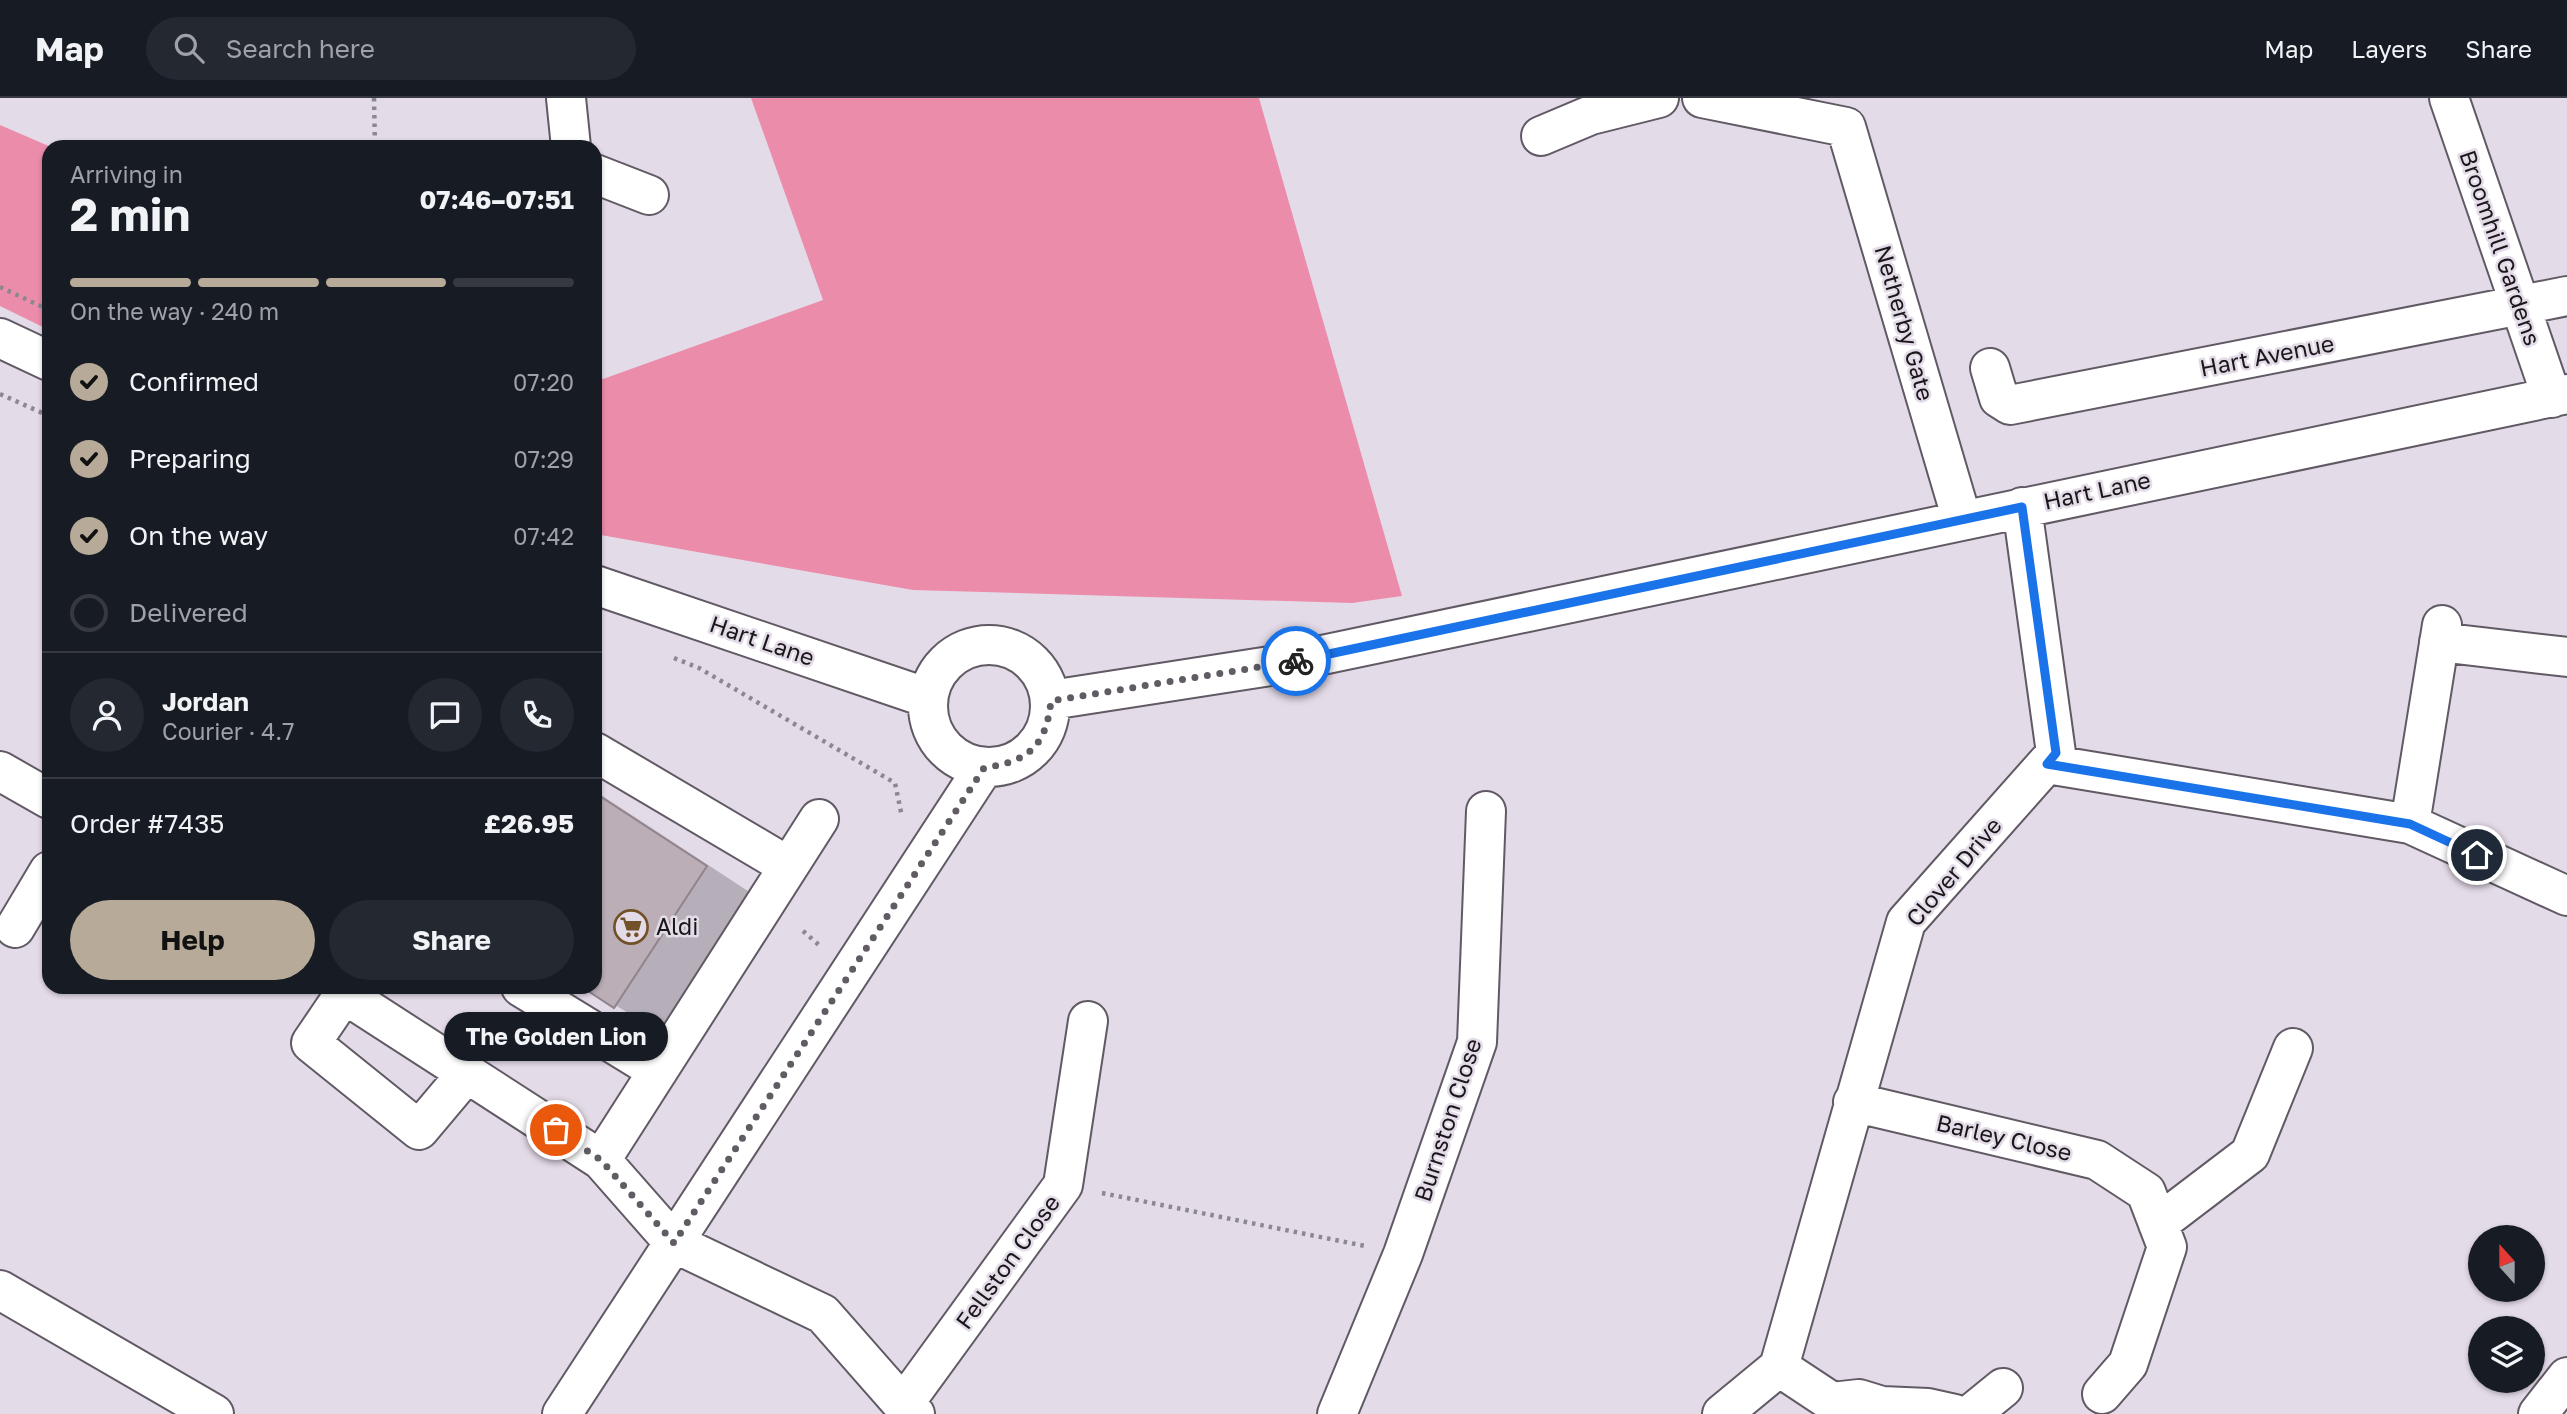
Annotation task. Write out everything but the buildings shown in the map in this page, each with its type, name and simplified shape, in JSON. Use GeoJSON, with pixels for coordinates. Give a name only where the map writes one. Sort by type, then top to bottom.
{"type":"FeatureCollection","features":[{"type":"Feature","properties":{"kind":"street"},"geometry":{"type":"LineString","coordinates":[[566,98],[570,140]]}},
{"type":"Feature","properties":{"kind":"street"},"geometry":{"type":"LineString","coordinates":[[1541,136],[1591,115],[1660,98]]}},
{"type":"Feature","properties":{"kind":"street","name":"Netherby Gate"},"geometry":{"type":"LineString","coordinates":[[1702,98],[1846,127],[1962,520]]}},
{"type":"Feature","properties":{"kind":"street","name":"Broomhill Gardens"},"geometry":{"type":"LineString","coordinates":[[2449,98],[2519,307],[2559,396]]}},
{"type":"Feature","properties":{"kind":"street"},"geometry":{"type":"LineString","coordinates":[[602,177],[649,195]]}},
{"type":"Feature","properties":{"kind":"street","name":"Hart Avenue"},"geometry":{"type":"LineString","coordinates":[[1990,369],[1999,398],[2010,405],[2567,296]]}},
{"type":"Feature","properties":{"kind":"street"},"geometry":{"type":"LineString","coordinates":[[0,338],[42,358]]}},
{"type":"Feature","properties":{"kind":"street","name":"Hart Lane"},"geometry":{"type":"LineString","coordinates":[[1051,701],[1270,667],[2559,396]]}},
{"type":"Feature","properties":{"kind":"street"},"geometry":{"type":"LineString","coordinates":[[2022,507],[2056,753],[2047,764],[2410,824],[2567,897]]}},
{"type":"Feature","properties":{"kind":"street","name":"Hart Lane"},"geometry":{"type":"LineString","coordinates":[[602,587],[928,698]]}},
{"type":"Feature","properties":{"kind":"street"},"geometry":{"type":"LineString","coordinates":[[2410,824],[2440,634],[2567,657]]}},
{"type":"Feature","properties":{"kind":"street"},"geometry":{"type":"LineString","coordinates":[[996,646],[1015,650],[1033,663],[1044,678],[1051,701],[1049,722],[1040,741],[1013,763],[984,768],[965,763],[951,754],[937,739],[929,717],[928,698],[936,676],[951,658],[972,647],[996,646]]}},
{"type":"Feature","properties":{"kind":"street"},"geometry":{"type":"LineString","coordinates":[[602,756],[788,866]]}},
{"type":"Feature","properties":{"kind":"street","name":"Clover Drive"},"geometry":{"type":"LineString","coordinates":[[1779,1367],[1906,922],[2047,764]]}},
{"type":"Feature","properties":{"kind":"street"},"geometry":{"type":"LineString","coordinates":[[562,1414],[984,768]]}},
{"type":"Feature","properties":{"kind":"street"},"geometry":{"type":"LineString","coordinates":[[0,771],[42,795]]}},
{"type":"Feature","properties":{"kind":"street","name":"Burnston Close"},"geometry":{"type":"LineString","coordinates":[[1337,1414],[1403,1254],[1477,1042],[1486,811]]}},
{"type":"Feature","properties":{"kind":"street"},"geometry":{"type":"LineString","coordinates":[[601,1160],[819,819]]}},
{"type":"Feature","properties":{"kind":"street"},"geometry":{"type":"LineString","coordinates":[[15,928],[42,883]]}},
{"type":"Feature","properties":{"kind":"street"},"geometry":{"type":"LineString","coordinates":[[344,994],[311,1043],[419,1130],[467,1073]]}},
{"type":"Feature","properties":{"kind":"street"},"geometry":{"type":"LineString","coordinates":[[353,994],[467,1073],[601,1160],[674,1243],[823,1314],[909,1410]]}},
{"type":"Feature","properties":{"kind":"street"},"geometry":{"type":"LineString","coordinates":[[532,994],[657,1071]]}},
{"type":"Feature","properties":{"kind":"street","name":"Fellston Close"},"geometry":{"type":"LineString","coordinates":[[909,1410],[1063,1185],[1088,1021]]}},
{"type":"Feature","properties":{"kind":"street"},"geometry":{"type":"LineString","coordinates":[[2102,1394],[2128,1364],[2167,1247],[2152,1208],[2250,1154],[2293,1048]]}},
{"type":"Feature","properties":{"kind":"street","name":"Barley Close"},"geometry":{"type":"LineString","coordinates":[[1853,1102],[2097,1160],[2152,1208]]}},
{"type":"Feature","properties":{"kind":"street"},"geometry":{"type":"LineString","coordinates":[[0,1290],[214,1414]]}},
{"type":"Feature","properties":{"kind":"street"},"geometry":{"type":"LineString","coordinates":[[1722,1414],[1779,1367],[1832,1402],[1859,1399],[1882,1406],[1928,1408],[1955,1414]]}},
{"type":"Feature","properties":{"kind":"street"},"geometry":{"type":"LineString","coordinates":[[2538,1414],[2567,1377]]}},
{"type":"Feature","properties":{"kind":"street"},"geometry":{"type":"LineString","coordinates":[[1971,1414],[2003,1388]]}},
{"type":"Feature","properties":{"kind":"path"},"geometry":{"type":"LineString","coordinates":[[374,98],[375,140]]}},
{"type":"Feature","properties":{"kind":"path"},"geometry":{"type":"LineString","coordinates":[[0,287],[42,307]]}},
{"type":"Feature","properties":{"kind":"path"},"geometry":{"type":"LineString","coordinates":[[0,394],[42,412]]}},
{"type":"Feature","properties":{"kind":"path"},"geometry":{"type":"LineString","coordinates":[[803,931],[825,950]]}},
{"type":"Feature","properties":{"kind":"path"},"geometry":{"type":"LineString","coordinates":[[1063,1185],[1403,1254]]}},
{"type":"Feature","properties":{"kind":"shaded area"},"geometry":{"type":"Polygon","coordinates":[[[751,98],[1259,98],[1402,596],[1352,603],[913,590],[602,535],[602,379],[823,300],[751,98]]]}},
{"type":"Feature","properties":{"kind":"shaded area"},"geometry":{"type":"Polygon","coordinates":[[[0,125],[42,143],[42,327],[0,306],[0,125]]]}},
{"type":"Feature","properties":{"kind":"way so far"},"geometry":{"type":"LineString","coordinates":[[556,1130],[601,1160],[674,1243],[984,768],[1013,763],[1026,755],[1040,741],[1049,722],[1051,701],[1296,661]]}},
{"type":"Feature","properties":{"kind":"place","name":"Aldi"},"geometry":{"type":"Point","coordinates":[631,927]}},
{"type":"Feature","properties":{"kind":"place","name":"The Golden Lion"},"geometry":{"type":"Point","coordinates":[556,1130]}},
{"type":"Feature","properties":{"kind":"route"},"geometry":{"type":"LineString","coordinates":[[1296,661],[2022,507],[2056,753],[2047,764],[2410,824],[2477,855]]}}]}
